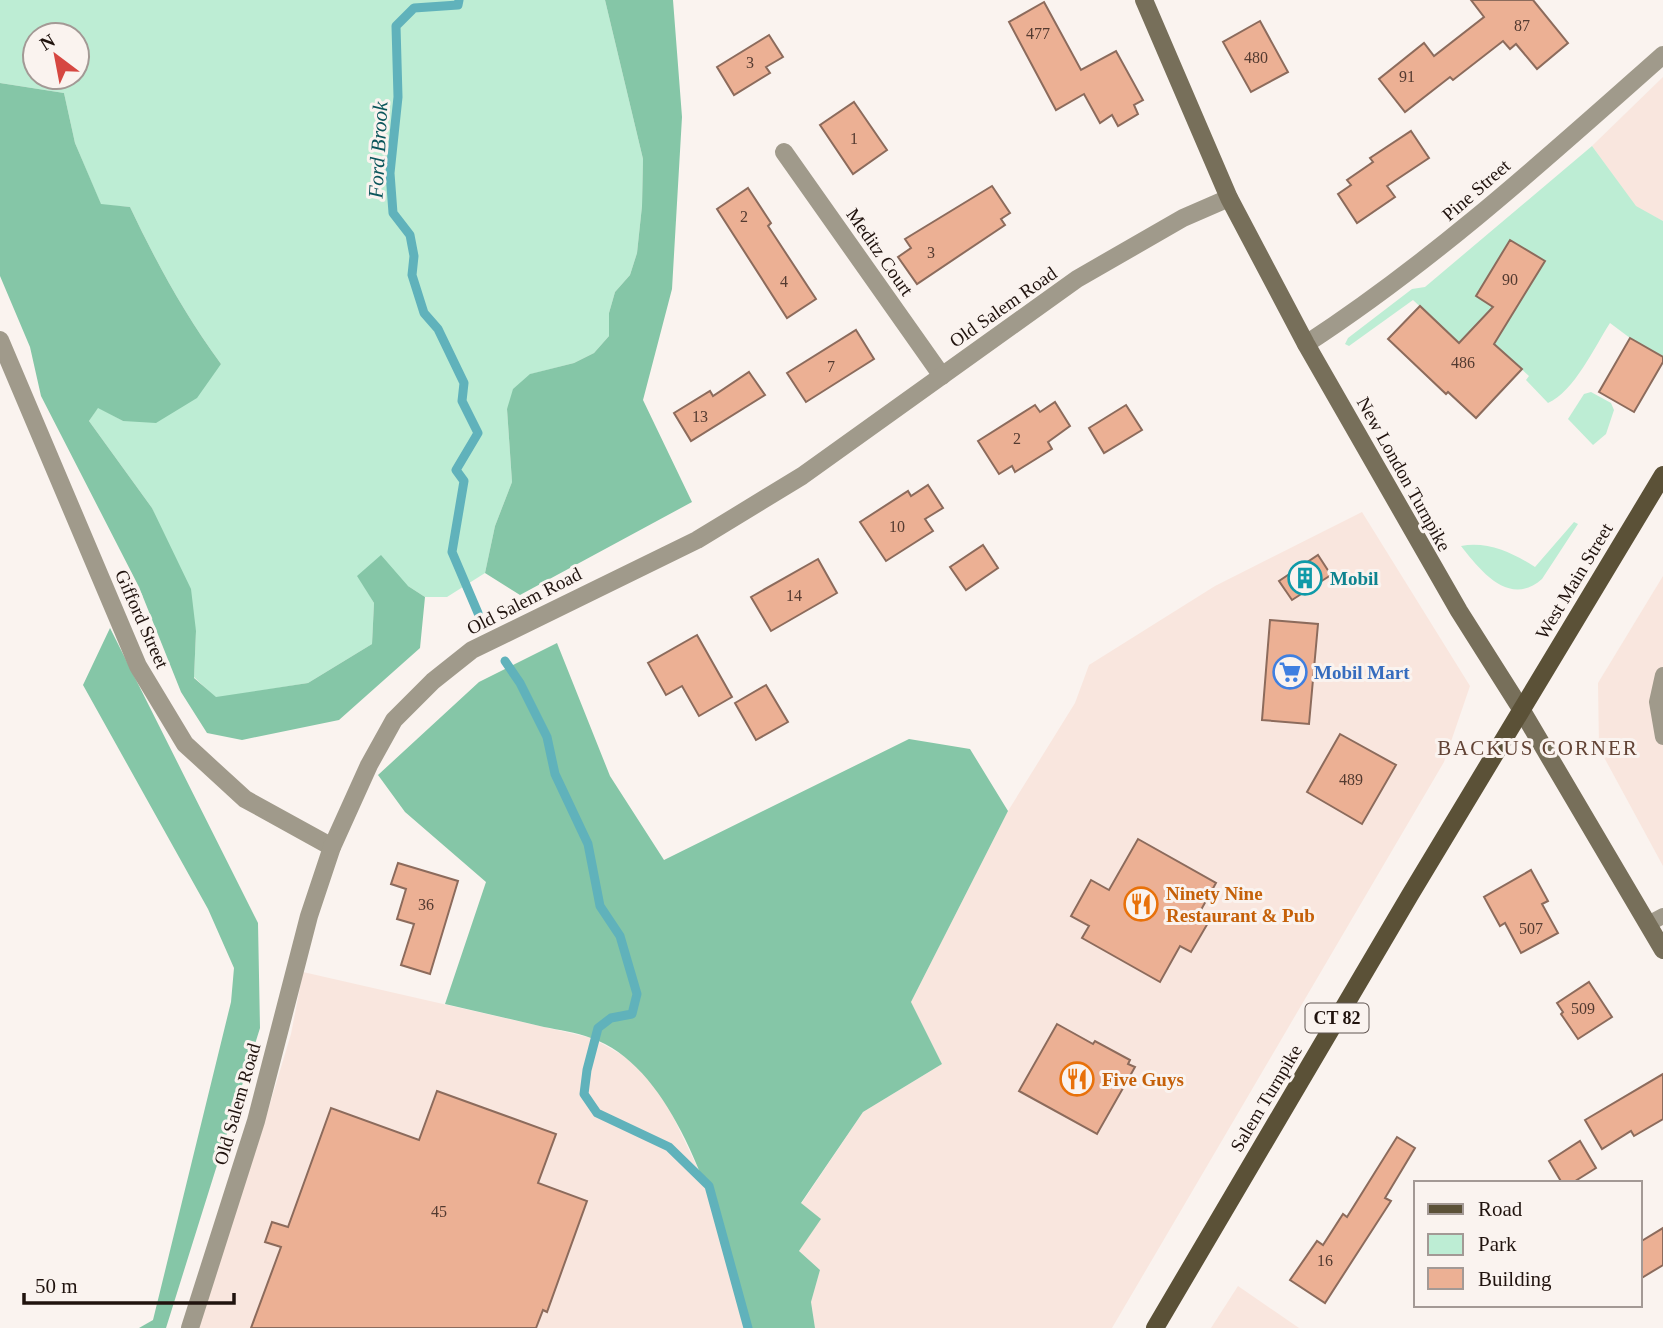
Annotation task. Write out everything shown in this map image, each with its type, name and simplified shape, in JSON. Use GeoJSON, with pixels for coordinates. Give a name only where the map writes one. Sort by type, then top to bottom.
{"type":"FeatureCollection","features":[{"type":"Feature","properties":{"kind":"main road","name":"New London Turnpike"},"geometry":{"type":"LineString","coordinates":[[1144,0],[1229,198],[1306,344],[1426,556],[1656,920],[1663,950]]}},
{"type":"Feature","properties":{"kind":"main road","name":"West Main Street"},"geometry":{"type":"LineString","coordinates":[[1521,709],[1663,475]]}},
{"type":"Feature","properties":{"kind":"main road","name":"Salem Turnpike"},"geometry":{"type":"LineString","coordinates":[[1155,1328],[1521,709]]}},
{"type":"Feature","properties":{"kind":"street","name":"Pine Street"},"geometry":{"type":"LineString","coordinates":[[1306,344],[1457,235],[1663,55]]}},
{"type":"Feature","properties":{"kind":"street","name":"Meditz Court"},"geometry":{"type":"LineString","coordinates":[[785,152],[942,376]]}},
{"type":"Feature","properties":{"kind":"street","name":"Old Salem Road"},"geometry":{"type":"LineString","coordinates":[[190,1328],[256,1121],[309,916],[332,847],[369,765],[394,720],[433,681],[472,650],[697,540],[802,476],[1077,279],[1183,218],[1229,198]]}},
{"type":"Feature","properties":{"kind":"street","name":"Gifford Street"},"geometry":{"type":"LineString","coordinates":[[0,340],[138,666],[185,744],[245,799],[332,847]]}},
{"type":"Feature","properties":{"kind":"lane"},"geometry":{"type":"LineString","coordinates":[[1663,675],[1657,702],[1663,737]]}},
{"type":"Feature","properties":{"kind":"shaded area"},"geometry":{"type":"Polygon","coordinates":[[[1663,77],[1663,221],[1636,207],[1592,146],[1663,77]]]}},
{"type":"Feature","properties":{"kind":"shaded area"},"geometry":{"type":"Polygon","coordinates":[[[1362,512],[1470,686],[1444,762],[1112,1328],[815,1328],[811,1302],[820,1270],[799,1251],[820,1219],[801,1204],[863,1112],[942,1064],[911,1002],[1008,811],[1075,703],[1089,665],[1215,586],[1362,512]]]}},
{"type":"Feature","properties":{"kind":"shaded area"},"geometry":{"type":"Polygon","coordinates":[[[1663,576],[1663,866],[1599,748],[1598,683],[1663,576]]]}},
{"type":"Feature","properties":{"kind":"shaded area"},"geometry":{"type":"Polygon","coordinates":[[[303,972],[592,1038],[624,1056],[648,1078],[666,1102],[701,1175],[751,1328],[198,1328],[291,1034],[303,972]]]}},
{"type":"Feature","properties":{"kind":"shaded area"},"geometry":{"type":"Polygon","coordinates":[[[1238,1286],[1299,1328],[1211,1328],[1238,1286]]]}},
{"type":"Feature","properties":{"kind":"green space"},"geometry":{"type":"Polygon","coordinates":[[[0,0],[605,0],[643,159],[637,253],[630,275],[615,292],[609,313],[609,336],[594,353],[574,363],[531,374],[507,409],[512,482],[495,526],[485,573],[447,597],[425,597],[408,586],[358,576],[374,603],[372,644],[308,683],[216,698],[194,677],[196,631],[152,508],[89,421],[98,407],[123,421],[221,364],[172,288],[130,207],[101,205],[75,143],[64,93],[51,91],[91,91],[91,21],[21,21],[21,86],[0,83],[0,0]]]}},
{"type":"Feature","properties":{"kind":"green space"},"geometry":{"type":"Polygon","coordinates":[[[605,0],[673,0],[682,117],[672,289],[643,400],[692,502],[520,595],[485,573],[495,526],[512,482],[507,409],[513,389],[530,374],[574,363],[594,353],[609,336],[609,313],[615,292],[630,275],[637,253],[643,159],[605,0]]]}},
{"type":"Feature","properties":{"kind":"green space"},"geometry":{"type":"Polygon","coordinates":[[[0,83],[21,86],[21,91],[64,93],[75,143],[101,204],[130,207],[172,288],[221,364],[197,398],[156,423],[123,421],[98,408],[89,421],[152,508],[191,589],[196,631],[194,678],[216,697],[308,683],[372,644],[374,603],[357,576],[381,555],[408,586],[425,597],[420,648],[339,720],[242,740],[207,733],[181,692],[139,587],[41,396],[30,347],[0,276],[0,83]]]}},
{"type":"Feature","properties":{"kind":"green space"},"geometry":{"type":"Polygon","coordinates":[[[1592,146],[1636,206],[1663,221],[1663,357],[1610,323],[1575,379],[1558,397],[1548,403],[1526,380],[1529,376],[1491,341],[1459,343],[1413,300],[1349,346],[1345,344],[1348,338],[1412,289],[1425,287],[1592,146]]]}},
{"type":"Feature","properties":{"kind":"green space"},"geometry":{"type":"Polygon","coordinates":[[[1591,392],[1611,403],[1614,410],[1606,434],[1593,445],[1568,419],[1584,394],[1591,392]]]}},
{"type":"Feature","properties":{"kind":"green space"},"geometry":{"type":"Polygon","coordinates":[[[1574,522],[1578,524],[1542,579],[1530,587],[1507,588],[1496,582],[1486,575],[1461,546],[1481,545],[1500,549],[1535,567],[1574,522]]]}},
{"type":"Feature","properties":{"kind":"green space"},"geometry":{"type":"Polygon","coordinates":[[[110,628],[258,923],[260,1028],[166,1328],[139,1328],[153,1320],[231,1002],[234,968],[208,909],[83,685],[110,628]]]}},
{"type":"Feature","properties":{"kind":"green space"},"geometry":{"type":"Polygon","coordinates":[[[557,643],[610,776],[664,860],[909,739],[970,749],[1008,811],[911,1002],[942,1064],[863,1112],[801,1203],[821,1219],[799,1251],[820,1270],[811,1302],[815,1328],[751,1328],[728,1251],[696,1163],[676,1122],[652,1085],[624,1056],[579,1034],[445,1004],[486,882],[405,812],[378,775],[479,682],[557,643]]]}},
{"type":"Feature","properties":{"kind":"building"},"geometry":{"type":"Polygon","coordinates":[[[1471,0],[1533,0],[1568,43],[1537,69],[1516,44],[1510,49],[1503,41],[1453,80],[1450,77],[1405,112],[1379,79],[1424,43],[1434,56],[1484,17],[1471,0]]]}},
{"type":"Feature","properties":{"kind":"building"},"geometry":{"type":"Polygon","coordinates":[[[1044,2],[1081,70],[1116,51],[1143,100],[1134,105],[1138,114],[1118,126],[1112,115],[1100,123],[1084,94],[1056,110],[1009,22],[1044,2]]]}},
{"type":"Feature","properties":{"kind":"building"},"geometry":{"type":"Polygon","coordinates":[[[1260,21],[1288,72],[1251,92],[1223,42],[1260,21]]]}},
{"type":"Feature","properties":{"kind":"building"},"geometry":{"type":"Polygon","coordinates":[[[769,35],[783,57],[766,67],[770,73],[734,95],[717,67],[769,35]]]}},
{"type":"Feature","properties":{"kind":"building"},"geometry":{"type":"Polygon","coordinates":[[[854,102],[887,150],[853,174],[820,125],[854,102]]]}},
{"type":"Feature","properties":{"kind":"building"},"geometry":{"type":"Polygon","coordinates":[[[1411,131],[1429,158],[1387,186],[1395,197],[1357,223],[1338,194],[1351,185],[1347,180],[1373,162],[1370,158],[1411,131]]]}},
{"type":"Feature","properties":{"kind":"building"},"geometry":{"type":"Polygon","coordinates":[[[992,186],[1010,213],[1001,219],[1005,225],[917,284],[898,257],[911,248],[905,239],[992,186]]]}},
{"type":"Feature","properties":{"kind":"building"},"geometry":{"type":"Polygon","coordinates":[[[748,188],[771,223],[768,226],[816,299],[787,318],[717,209],[748,188]]]}},
{"type":"Feature","properties":{"kind":"building"},"geometry":{"type":"Polygon","coordinates":[[[1510,240],[1545,261],[1494,344],[1522,369],[1476,418],[1448,392],[1446,394],[1388,339],[1420,306],[1459,343],[1493,307],[1476,296],[1510,240]]]}},
{"type":"Feature","properties":{"kind":"building"},"geometry":{"type":"Polygon","coordinates":[[[856,330],[874,359],[806,402],[787,373],[856,330]]]}},
{"type":"Feature","properties":{"kind":"building"},"geometry":{"type":"Polygon","coordinates":[[[1630,338],[1663,357],[1663,362],[1634,412],[1599,392],[1630,338]]]}},
{"type":"Feature","properties":{"kind":"building"},"geometry":{"type":"Polygon","coordinates":[[[749,372],[765,395],[691,441],[674,413],[710,391],[713,396],[749,372]]]}},
{"type":"Feature","properties":{"kind":"building"},"geometry":{"type":"Polygon","coordinates":[[[1055,402],[1070,426],[1048,442],[1052,449],[1015,472],[1012,466],[999,474],[978,441],[1035,405],[1040,412],[1055,402]]]}},
{"type":"Feature","properties":{"kind":"building"},"geometry":{"type":"Polygon","coordinates":[[[1126,405],[1142,430],[1104,453],[1089,428],[1126,405]]]}},
{"type":"Feature","properties":{"kind":"building"},"geometry":{"type":"Polygon","coordinates":[[[928,485],[943,508],[925,519],[933,531],[886,561],[860,522],[908,491],[911,496],[928,485]]]}},
{"type":"Feature","properties":{"kind":"building"},"geometry":{"type":"Polygon","coordinates":[[[983,545],[998,568],[966,590],[950,567],[983,545]]]}},
{"type":"Feature","properties":{"kind":"building","name":"Mobil"},"geometry":{"type":"Polygon","coordinates":[[[1318,555],[1331,575],[1292,600],[1279,581],[1318,555]]]}},
{"type":"Feature","properties":{"kind":"building"},"geometry":{"type":"Polygon","coordinates":[[[818,559],[837,593],[771,631],[751,597],[818,559]]]}},
{"type":"Feature","properties":{"kind":"building","name":"Mobil Mart"},"geometry":{"type":"Polygon","coordinates":[[[1270,620],[1318,624],[1309,724],[1262,720],[1270,620]]]}},
{"type":"Feature","properties":{"kind":"building"},"geometry":{"type":"Polygon","coordinates":[[[697,635],[732,697],[699,716],[682,686],[666,695],[648,663],[697,635]]]}},
{"type":"Feature","properties":{"kind":"building"},"geometry":{"type":"Polygon","coordinates":[[[766,685],[788,722],[756,740],[735,703],[766,685]]]}},
{"type":"Feature","properties":{"kind":"building"},"geometry":{"type":"Polygon","coordinates":[[[1340,734],[1396,765],[1362,824],[1307,792],[1340,734]]]}},
{"type":"Feature","properties":{"kind":"building","name":"Ninety Nine Restaurant & Pub"},"geometry":{"type":"Polygon","coordinates":[[[1138,839],[1216,883],[1197,917],[1208,923],[1191,952],[1180,946],[1160,982],[1082,938],[1089,926],[1071,916],[1091,880],[1109,890],[1138,839]]]}},
{"type":"Feature","properties":{"kind":"building"},"geometry":{"type":"Polygon","coordinates":[[[398,863],[458,881],[430,974],[401,965],[414,924],[397,919],[406,889],[391,884],[398,863]]]}},
{"type":"Feature","properties":{"kind":"building"},"geometry":{"type":"Polygon","coordinates":[[[1531,870],[1548,901],[1542,904],[1558,933],[1521,953],[1505,923],[1500,926],[1484,897],[1531,870]]]}},
{"type":"Feature","properties":{"kind":"building"},"geometry":{"type":"Polygon","coordinates":[[[1589,982],[1612,1017],[1578,1039],[1557,1003],[1589,982]]]}},
{"type":"Feature","properties":{"kind":"building","name":"Five Guys"},"geometry":{"type":"Polygon","coordinates":[[[1057,1024],[1130,1060],[1128,1064],[1135,1067],[1097,1134],[1019,1091],[1057,1024]]]}},
{"type":"Feature","properties":{"kind":"building"},"geometry":{"type":"Polygon","coordinates":[[[1663,1074],[1663,1119],[1634,1136],[1631,1131],[1602,1149],[1585,1120],[1663,1074]]]}},
{"type":"Feature","properties":{"kind":"building"},"geometry":{"type":"Polygon","coordinates":[[[437,1091],[556,1134],[538,1183],[587,1201],[547,1312],[543,1310],[536,1328],[251,1328],[281,1247],[265,1242],[272,1222],[288,1227],[331,1108],[419,1140],[437,1091]]]}},
{"type":"Feature","properties":{"kind":"building"},"geometry":{"type":"Polygon","coordinates":[[[1397,1137],[1415,1148],[1385,1198],[1391,1201],[1325,1303],[1290,1280],[1317,1241],[1323,1245],[1343,1214],[1347,1217],[1397,1137]]]}},
{"type":"Feature","properties":{"kind":"building"},"geometry":{"type":"Polygon","coordinates":[[[1580,1141],[1596,1168],[1575,1181],[1561,1181],[1549,1161],[1580,1141]]]}},
{"type":"Feature","properties":{"kind":"building"},"geometry":{"type":"Polygon","coordinates":[[[1663,1228],[1663,1265],[1642,1278],[1642,1241],[1663,1228]]]}},
{"type":"Feature","properties":{"kind":"waterway","name":"Ford Brook"},"geometry":{"type":"LineString","coordinates":[[459,0],[458,5],[414,8],[396,26],[398,97],[390,173],[393,213],[410,235],[414,256],[412,275],[424,313],[438,329],[464,383],[462,401],[478,433],[456,470],[464,481],[452,552],[478,613]]}},
{"type":"Feature","properties":{"kind":"waterway"},"geometry":{"type":"LineString","coordinates":[[505,661],[520,683],[547,737],[555,774],[588,844],[600,906],[620,936],[637,994],[632,1014],[611,1018],[598,1028],[584,1094],[597,1113],[669,1147],[709,1186],[748,1328]]}},
{"type":"Feature","properties":{"kind":"place","name":"Mobil"},"geometry":{"type":"Point","coordinates":[1305,578]}},
{"type":"Feature","properties":{"kind":"place","name":"Mobil Mart"},"geometry":{"type":"Point","coordinates":[1290,672]}},
{"type":"Feature","properties":{"kind":"place","name":"Ninety Nine Restaurant & Pub"},"geometry":{"type":"Point","coordinates":[1141,904]}},
{"type":"Feature","properties":{"kind":"place","name":"Five Guys"},"geometry":{"type":"Point","coordinates":[1077,1079]}},
{"type":"Feature","properties":{"kind":"district","name":"BACKUS CORNER"},"geometry":{"type":"Point","coordinates":[1538,748]}}]}
